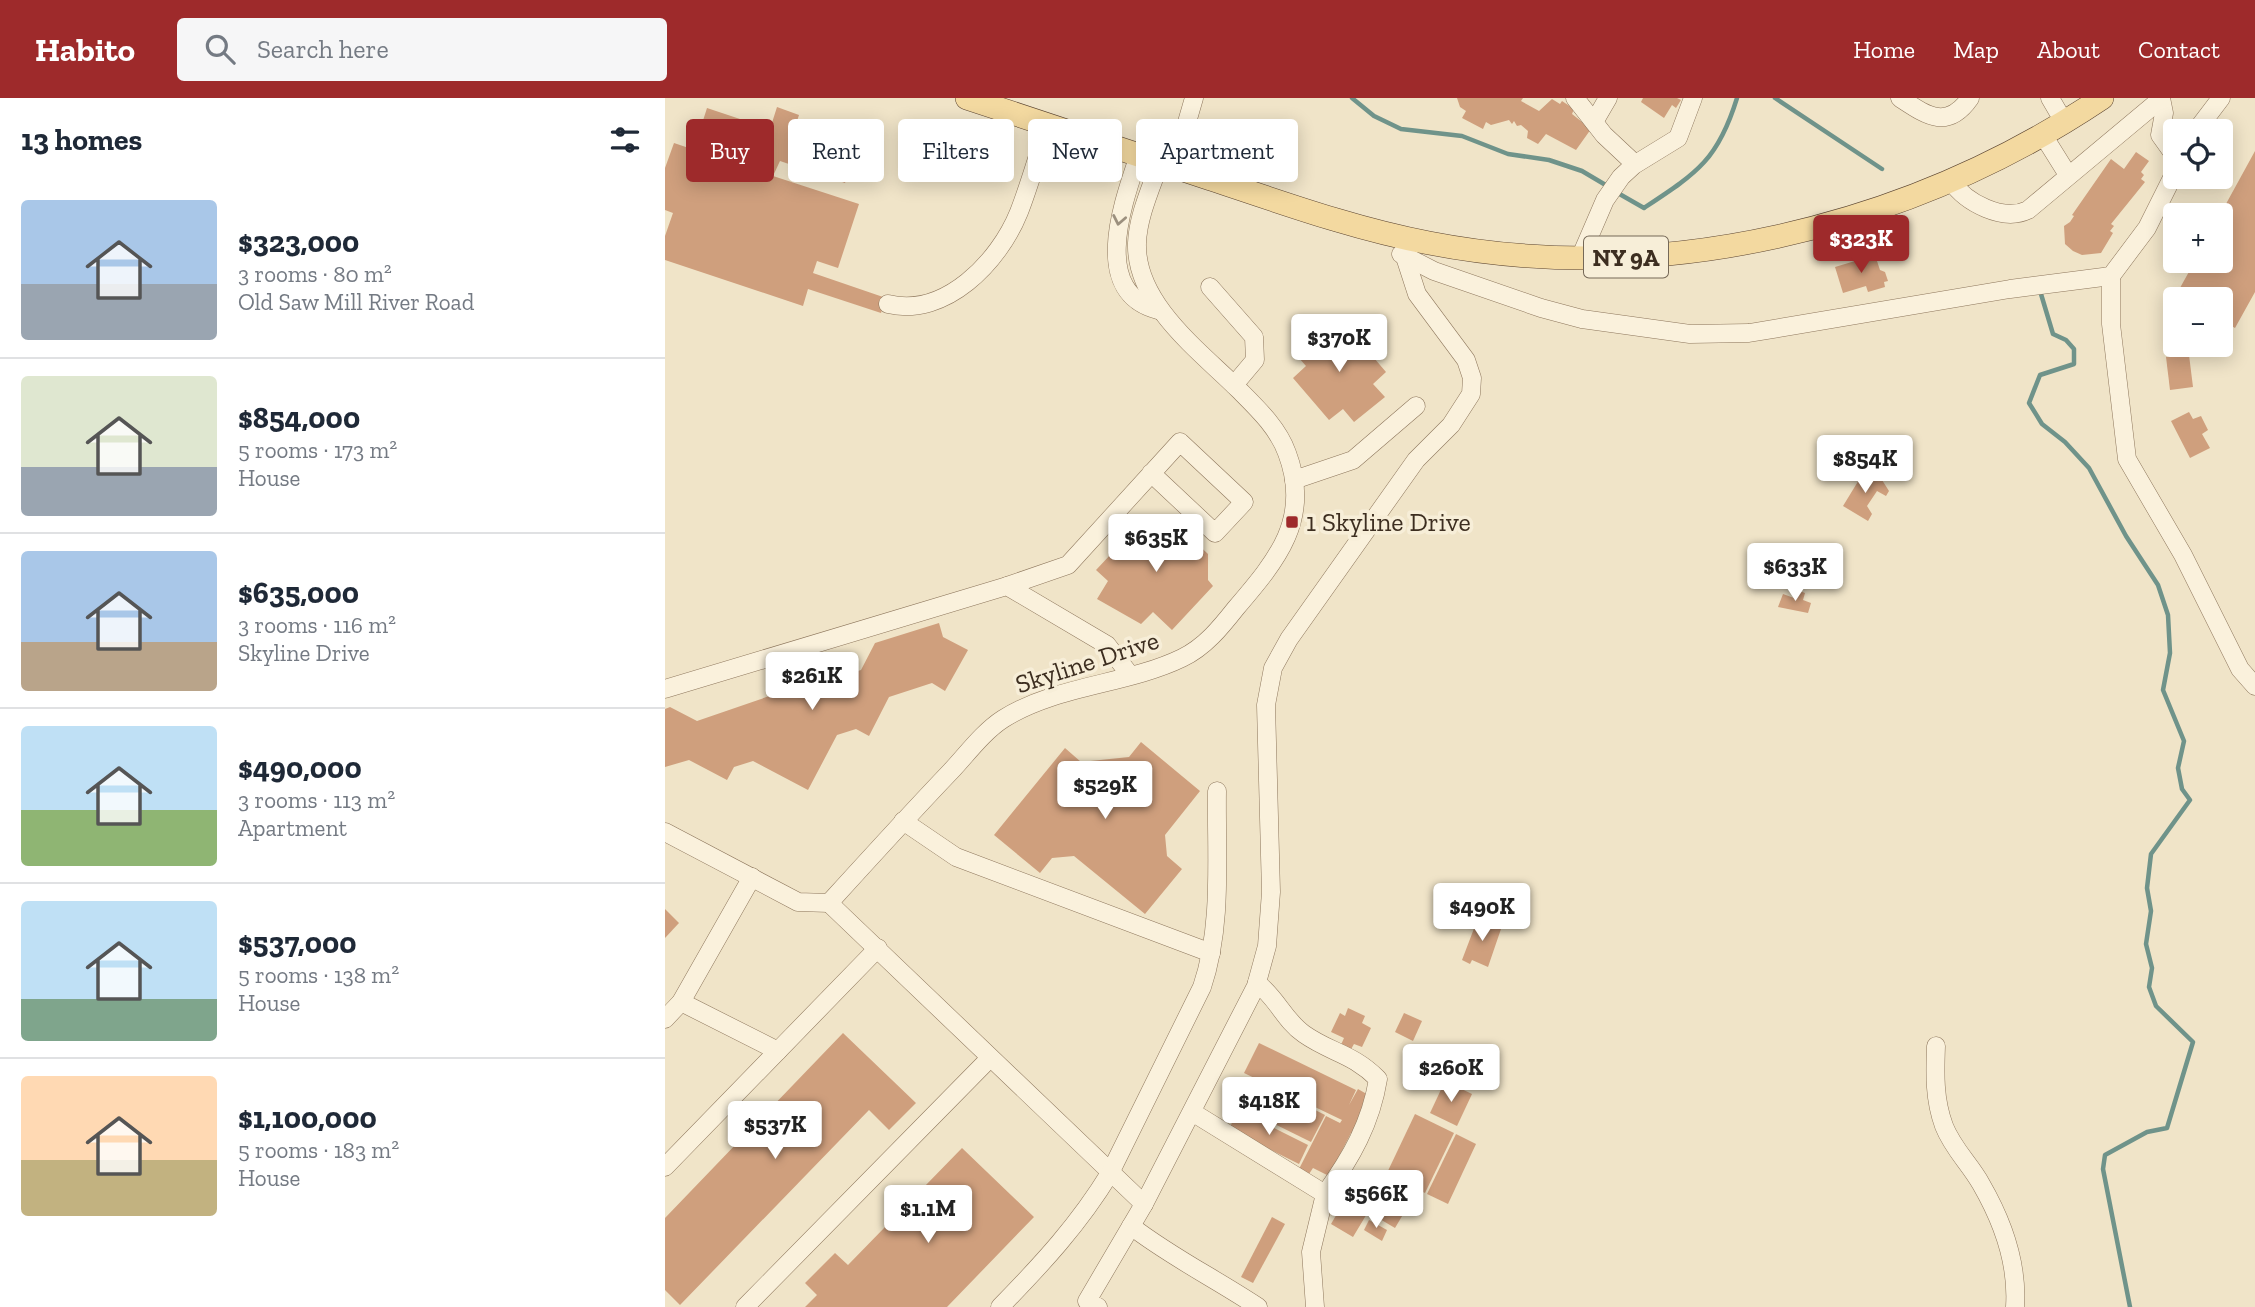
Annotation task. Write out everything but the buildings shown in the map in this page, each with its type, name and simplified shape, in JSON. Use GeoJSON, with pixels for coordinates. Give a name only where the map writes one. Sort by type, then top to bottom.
{"type":"FeatureCollection","features":[{"type":"Feature","properties":{"kind":"main road","name":"NY 9A"},"geometry":{"type":"LineString","coordinates":[[1220,182],[1317,214],[1402,247],[1580,258],[1663,255],[1775,237],[1864,213],[1951,181],[2043,135],[2102,98]]}},
{"type":"Feature","properties":{"kind":"main road","name":"NY 9A"},"geometry":{"type":"LineString","coordinates":[[980,100],[1032,119]]}},
{"type":"Feature","properties":{"kind":"street","name":"Skyline Drive"},"geometry":{"type":"LineString","coordinates":[[1182,119],[1194,98]]}},
{"type":"Feature","properties":{"kind":"street"},"geometry":{"type":"LineString","coordinates":[[1575,98],[1628,170]]}},
{"type":"Feature","properties":{"kind":"street"},"geometry":{"type":"LineString","coordinates":[[1594,122],[1608,98]]}},
{"type":"Feature","properties":{"kind":"street"},"geometry":{"type":"LineString","coordinates":[[1580,258],[1605,200],[1628,170],[1678,138],[1693,98]]}},
{"type":"Feature","properties":{"kind":"street"},"geometry":{"type":"LineString","coordinates":[[1910,101],[1928,116],[1942,118],[1961,109],[1970,98]]}},
{"type":"Feature","properties":{"kind":"street"},"geometry":{"type":"LineString","coordinates":[[2050,98],[2064,122]]}},
{"type":"Feature","properties":{"kind":"street"},"geometry":{"type":"LineString","coordinates":[[1951,181],[1959,193],[1990,209],[2017,215],[2028,210],[2161,98],[2164,113],[2160,135],[2163,139]]}},
{"type":"Feature","properties":{"kind":"street"},"geometry":{"type":"LineString","coordinates":[[2205,119],[2221,98]]}},
{"type":"Feature","properties":{"kind":"street"},"geometry":{"type":"LineString","coordinates":[[2043,135],[2068,175]]}},
{"type":"Feature","properties":{"kind":"street"},"geometry":{"type":"LineString","coordinates":[[888,304],[917,307],[934,303],[968,282],[988,259],[1019,213],[1029,182]]}},
{"type":"Feature","properties":{"kind":"street","name":"Skyline Drive"},"geometry":{"type":"LineString","coordinates":[[829,903],[1001,720],[1045,700],[1173,662],[1193,651],[1211,636],[1259,581],[1277,558],[1289,535],[1294,508],[1294,480],[1281,439],[1234,385],[1158,310],[1139,264],[1137,245],[1151,182]]}},
{"type":"Feature","properties":{"kind":"street"},"geometry":{"type":"LineString","coordinates":[[2166,189],[2147,228],[2111,276],[2111,324],[2127,458],[2183,555],[2240,668],[2255,686]]}},
{"type":"Feature","properties":{"kind":"street"},"geometry":{"type":"LineString","coordinates":[[1402,247],[1461,282],[1552,311],[1582,319],[1690,334],[1749,333],[2010,289],[2111,276]]}},
{"type":"Feature","properties":{"kind":"street"},"geometry":{"type":"LineString","coordinates":[[1098,1307],[1087,1301],[1144,1204],[1238,1026],[1257,983],[1267,946],[1271,892],[1266,716],[1273,668],[1289,639],[1416,460],[1451,425],[1471,394],[1472,378],[1466,360],[1417,294],[1402,247]]}},
{"type":"Feature","properties":{"kind":"street"},"geometry":{"type":"LineString","coordinates":[[1210,287],[1254,337],[1255,360],[1234,385]]}},
{"type":"Feature","properties":{"kind":"street"},"geometry":{"type":"LineString","coordinates":[[1294,480],[1353,460],[1416,407]]}},
{"type":"Feature","properties":{"kind":"street"},"geometry":{"type":"LineString","coordinates":[[665,689],[1007,586],[1068,565],[1151,473],[1180,442],[1244,502],[1215,533],[1151,473]]}},
{"type":"Feature","properties":{"kind":"street"},"geometry":{"type":"LineString","coordinates":[[1007,586],[1107,645],[1130,675]]}},
{"type":"Feature","properties":{"kind":"street"},"geometry":{"type":"LineString","coordinates":[[1000,1307],[1068,1236],[1110,1172],[1202,987],[1215,925],[1217,791]]}},
{"type":"Feature","properties":{"kind":"street"},"geometry":{"type":"LineString","coordinates":[[904,821],[956,857],[1211,953]]}},
{"type":"Feature","properties":{"kind":"street"},"geometry":{"type":"LineString","coordinates":[[665,832],[798,902],[829,903],[1144,1204]]}},
{"type":"Feature","properties":{"kind":"street"},"geometry":{"type":"LineString","coordinates":[[665,1019],[681,1002],[752,877]]}},
{"type":"Feature","properties":{"kind":"street"},"geometry":{"type":"LineString","coordinates":[[665,1167],[878,948]]}},
{"type":"Feature","properties":{"kind":"street"},"geometry":{"type":"LineString","coordinates":[[1257,983],[1272,995],[1286,1020],[1306,1036],[1360,1062],[1378,1079],[1373,1110],[1347,1164],[1325,1194],[1311,1252],[1315,1307]]}},
{"type":"Feature","properties":{"kind":"street"},"geometry":{"type":"LineString","coordinates":[[681,1002],[778,1051]]}},
{"type":"Feature","properties":{"kind":"street"},"geometry":{"type":"LineString","coordinates":[[1936,1046],[1935,1089],[1944,1125],[1958,1154],[1981,1183],[2002,1227],[2015,1264],[2015,1307]]}},
{"type":"Feature","properties":{"kind":"street"},"geometry":{"type":"LineString","coordinates":[[745,1307],[990,1058]]}},
{"type":"Feature","properties":{"kind":"street"},"geometry":{"type":"LineString","coordinates":[[1192,1112],[1325,1194]]}},
{"type":"Feature","properties":{"kind":"street"},"geometry":{"type":"LineString","coordinates":[[1131,1226],[1168,1254],[1216,1279],[1258,1307]]}},
{"type":"Feature","properties":{"kind":"waterway"},"geometry":{"type":"LineString","coordinates":[[1352,98],[1374,116],[1401,129],[1462,136],[1508,154],[1549,160],[1582,171],[1609,187]]}},
{"type":"Feature","properties":{"kind":"waterway"},"geometry":{"type":"LineString","coordinates":[[1616,192],[1644,208],[1678,185],[1713,151],[1730,119],[1737,98]]}},
{"type":"Feature","properties":{"kind":"waterway"},"geometry":{"type":"LineString","coordinates":[[1775,98],[1882,169]]}},
{"type":"Feature","properties":{"kind":"waterway"},"geometry":{"type":"LineString","coordinates":[[2041,294],[2053,334],[2066,340],[2074,349],[2074,364],[2040,375],[2029,403],[2042,424],[2065,442],[2089,468],[2126,536],[2158,585],[2168,615],[2170,653],[2163,690],[2184,741],[2178,768],[2182,789],[2190,800],[2151,854],[2147,888],[2151,911],[2146,944],[2152,968],[2149,987],[2156,1006],[2193,1042],[2167,1128],[2147,1132],[2105,1155],[2103,1169],[2130,1307]]}},
{"type":"Feature","properties":{"kind":"place","name":"1 Skyline Drive"},"geometry":{"type":"Point","coordinates":[1292,522]}}]}
